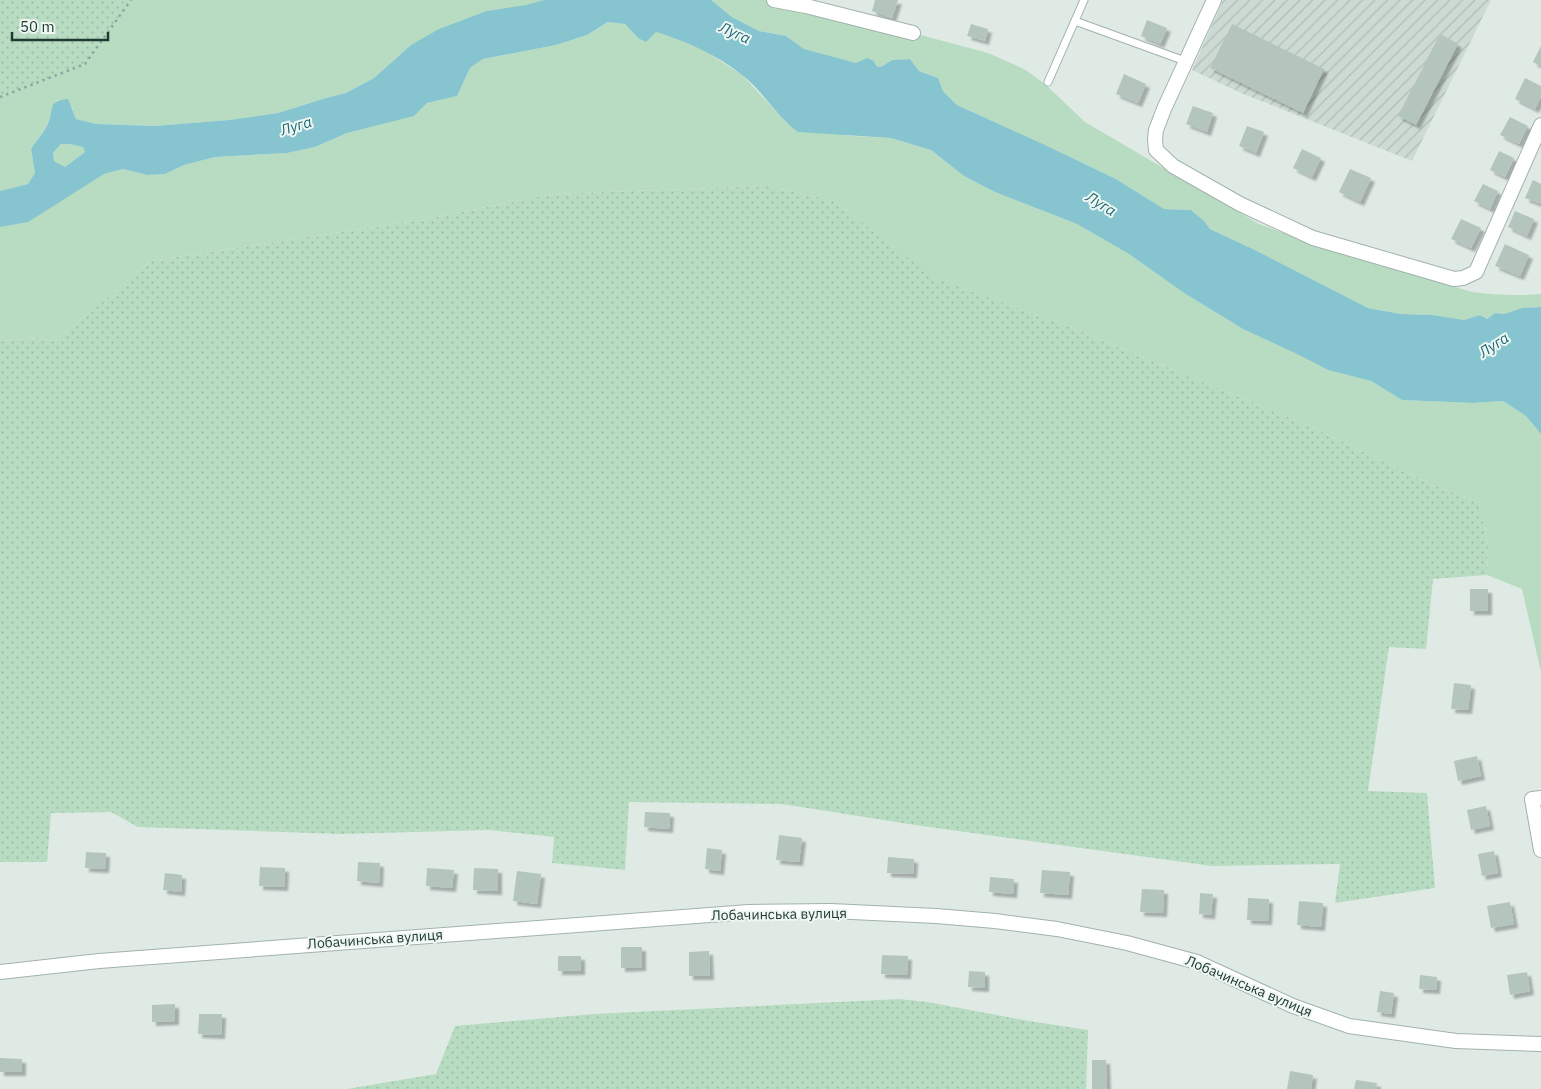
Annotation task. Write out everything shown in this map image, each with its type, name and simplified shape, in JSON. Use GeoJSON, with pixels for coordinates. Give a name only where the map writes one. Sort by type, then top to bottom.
{"type":"FeatureCollection","features":[{"type":"Feature","properties":{"kind":"street"},"geometry":{"type":"LineString","coordinates":[[774,0],[806,6],[913,33]]}},
{"type":"Feature","properties":{"kind":"street"},"geometry":{"type":"LineString","coordinates":[[1214,0],[1164,109],[1156,130],[1156,150],[1173,166],[1240,204],[1313,238],[1454,279],[1463,278],[1476,272],[1541,125]]}},
{"type":"Feature","properties":{"kind":"street"},"geometry":{"type":"LineString","coordinates":[[1541,798],[1532,798],[1541,850]]}},
{"type":"Feature","properties":{"kind":"street","name":"Лобачинська вулиця"},"geometry":{"type":"LineString","coordinates":[[0,972],[99,961],[749,912],[831,911],[926,915],[1058,929],[1197,962],[1293,1006],[1349,1026],[1456,1041],[1541,1044]]}},
{"type":"Feature","properties":{"kind":"lane"},"geometry":{"type":"LineString","coordinates":[[1048,82],[1084,0]]}},
{"type":"Feature","properties":{"kind":"lane"},"geometry":{"type":"LineString","coordinates":[[1075,22],[1186,62]]}},
{"type":"Feature","properties":{"kind":"path"},"geometry":{"type":"LineString","coordinates":[[0,97],[85,64],[131,0]]}},
{"type":"Feature","properties":{"kind":"shaded area"},"geometry":{"type":"Polygon","coordinates":[[[1223,0],[1491,0],[1412,161],[1241,93],[1192,70],[1223,0]]]}},
{"type":"Feature","properties":{"kind":"green space"},"geometry":{"type":"Polygon","coordinates":[[[0,0],[131,0],[85,64],[0,97],[0,0]]]}},
{"type":"Feature","properties":{"kind":"green space"},"geometry":{"type":"Polygon","coordinates":[[[131,0],[544,0],[411,45],[374,78],[346,93],[278,113],[229,120],[155,126],[96,124],[76,119],[72,108],[58,100],[52,108],[47,125],[31,149],[35,173],[28,184],[0,191],[0,97],[85,64],[131,0]]]}},
{"type":"Feature","properties":{"kind":"green space"},"geometry":{"type":"Polygon","coordinates":[[[711,0],[774,0],[988,53],[1024,69],[1045,84],[1085,122],[1259,224],[1319,246],[1472,292],[1506,295],[1541,294],[1541,307],[1522,308],[1504,314],[1495,313],[1487,319],[1480,315],[1464,320],[1433,315],[1401,314],[1368,308],[1210,229],[1191,210],[1164,209],[1116,179],[957,105],[943,91],[938,78],[919,71],[910,59],[892,60],[881,67],[820,54],[804,49],[786,36],[759,31],[732,17],[711,0]]]}},
{"type":"Feature","properties":{"kind":"green space"},"geometry":{"type":"Polygon","coordinates":[[[609,22],[625,24],[638,38],[656,32],[705,51],[742,75],[787,123],[851,136],[891,138],[931,150],[964,176],[995,192],[1077,224],[1129,254],[1184,293],[1243,329],[1328,370],[1371,381],[1402,400],[1473,403],[1503,401],[1526,416],[1541,434],[1541,672],[1522,589],[1487,575],[1488,545],[1479,503],[1427,482],[1307,425],[1060,323],[934,278],[834,201],[767,186],[554,194],[421,220],[151,261],[55,341],[38,338],[0,341],[0,227],[28,221],[104,174],[123,169],[147,175],[165,174],[184,165],[215,157],[287,153],[315,147],[347,133],[413,116],[427,103],[457,96],[470,68],[483,59],[556,45],[587,35],[609,22]]]}},
{"type":"Feature","properties":{"kind":"green space"},"geometry":{"type":"Polygon","coordinates":[[[61,144],[83,147],[85,152],[65,167],[54,161],[53,153],[61,144]]]}},
{"type":"Feature","properties":{"kind":"green space"},"geometry":{"type":"Polygon","coordinates":[[[767,186],[834,201],[935,278],[1060,323],[1307,425],[1427,482],[1479,503],[1488,545],[1487,575],[1433,579],[1426,649],[1389,647],[1368,791],[1427,793],[1435,888],[1335,903],[1340,864],[1212,866],[915,825],[782,804],[629,802],[625,870],[552,863],[554,837],[489,830],[340,834],[138,827],[111,812],[51,813],[47,862],[0,862],[0,341],[38,338],[55,341],[151,261],[421,220],[554,194],[767,186]]]}},
{"type":"Feature","properties":{"kind":"green space"},"geometry":{"type":"Polygon","coordinates":[[[899,999],[927,1002],[1088,1030],[1086,1089],[347,1089],[436,1074],[455,1026],[594,1014],[899,999]]]}},
{"type":"Feature","properties":{"kind":"water","name":"Луга"},"geometry":{"type":"Polygon","coordinates":[[[544,0],[711,0],[732,17],[759,31],[786,36],[804,49],[856,63],[867,58],[874,61],[876,66],[881,67],[892,60],[910,59],[919,71],[938,78],[943,91],[957,105],[1116,179],[1164,209],[1191,210],[1210,229],[1368,308],[1401,314],[1433,315],[1464,320],[1480,315],[1487,319],[1495,313],[1504,314],[1522,308],[1541,307],[1541,434],[1526,416],[1503,401],[1473,403],[1402,400],[1371,381],[1328,370],[1243,329],[1184,293],[1129,254],[1077,224],[995,192],[964,176],[931,150],[891,138],[798,132],[783,119],[750,81],[722,61],[690,44],[656,32],[646,42],[638,38],[625,24],[608,22],[587,35],[556,45],[483,59],[470,68],[457,96],[427,103],[414,116],[347,133],[315,147],[287,153],[215,157],[184,165],[165,174],[147,175],[123,169],[104,174],[28,222],[0,227],[0,191],[28,184],[35,173],[31,149],[49,121],[53,106],[57,101],[68,99],[76,119],[96,124],[155,126],[229,120],[278,113],[346,93],[374,78],[411,45],[439,29],[487,11],[544,0]],[[61,144],[53,153],[54,161],[65,167],[85,152],[83,147],[61,144]]]}},
{"type":"Feature","properties":{"kind":"building"},"geometry":{"type":"Polygon","coordinates":[[[875,0],[898,0],[892,18],[872,11],[875,0]]]}},
{"type":"Feature","properties":{"kind":"building"},"geometry":{"type":"Polygon","coordinates":[[[1147,20],[1167,28],[1160,44],[1141,36],[1147,20]]]}},
{"type":"Feature","properties":{"kind":"building"},"geometry":{"type":"Polygon","coordinates":[[[971,24],[988,29],[985,41],[967,36],[971,24]]]}},
{"type":"Feature","properties":{"kind":"building"},"geometry":{"type":"Polygon","coordinates":[[[1232,24],[1324,69],[1303,113],[1210,68],[1232,24]]]}},
{"type":"Feature","properties":{"kind":"building"},"geometry":{"type":"Polygon","coordinates":[[[1440,34],[1458,44],[1416,125],[1398,116],[1440,34]]]}},
{"type":"Feature","properties":{"kind":"building"},"geometry":{"type":"Polygon","coordinates":[[[1541,46],[1541,66],[1533,62],[1541,46]]]}},
{"type":"Feature","properties":{"kind":"building"},"geometry":{"type":"Polygon","coordinates":[[[1124,74],[1146,84],[1138,103],[1116,94],[1124,74]]]}},
{"type":"Feature","properties":{"kind":"building"},"geometry":{"type":"Polygon","coordinates":[[[1525,78],[1541,86],[1541,97],[1535,109],[1515,99],[1525,78]]]}},
{"type":"Feature","properties":{"kind":"building"},"geometry":{"type":"Polygon","coordinates":[[[1193,106],[1213,113],[1207,132],[1186,124],[1193,106]]]}},
{"type":"Feature","properties":{"kind":"building"},"geometry":{"type":"Polygon","coordinates":[[[1510,117],[1528,126],[1519,144],[1500,135],[1510,117]]]}},
{"type":"Feature","properties":{"kind":"building"},"geometry":{"type":"Polygon","coordinates":[[[1247,126],[1264,132],[1256,153],[1239,146],[1247,126]]]}},
{"type":"Feature","properties":{"kind":"building"},"geometry":{"type":"Polygon","coordinates":[[[1302,149],[1321,158],[1312,177],[1293,168],[1302,149]]]}},
{"type":"Feature","properties":{"kind":"building"},"geometry":{"type":"Polygon","coordinates":[[[1499,151],[1514,158],[1505,177],[1490,170],[1499,151]]]}},
{"type":"Feature","properties":{"kind":"building"},"geometry":{"type":"Polygon","coordinates":[[[1350,169],[1371,178],[1360,202],[1339,192],[1350,169]]]}},
{"type":"Feature","properties":{"kind":"building"},"geometry":{"type":"Polygon","coordinates":[[[1533,180],[1541,184],[1541,204],[1525,198],[1533,180]]]}},
{"type":"Feature","properties":{"kind":"building"},"geometry":{"type":"Polygon","coordinates":[[[1483,184],[1498,191],[1490,209],[1474,201],[1483,184]]]}},
{"type":"Feature","properties":{"kind":"building"},"geometry":{"type":"Polygon","coordinates":[[[1515,211],[1534,219],[1527,236],[1508,227],[1515,211]]]}},
{"type":"Feature","properties":{"kind":"building"},"geometry":{"type":"Polygon","coordinates":[[[1461,219],[1481,228],[1471,248],[1451,239],[1461,219]]]}},
{"type":"Feature","properties":{"kind":"building"},"geometry":{"type":"Polygon","coordinates":[[[1505,244],[1529,255],[1520,276],[1495,266],[1505,244]]]}},
{"type":"Feature","properties":{"kind":"building"},"geometry":{"type":"Polygon","coordinates":[[[1470,589],[1488,589],[1488,611],[1470,611],[1470,589]]]}},
{"type":"Feature","properties":{"kind":"building"},"geometry":{"type":"Polygon","coordinates":[[[1454,683],[1471,685],[1468,710],[1451,709],[1454,683]]]}},
{"type":"Feature","properties":{"kind":"building"},"geometry":{"type":"Polygon","coordinates":[[[1477,756],[1481,776],[1458,781],[1454,761],[1477,756]]]}},
{"type":"Feature","properties":{"kind":"building"},"geometry":{"type":"Polygon","coordinates":[[[1486,806],[1490,826],[1471,830],[1467,810],[1486,806]]]}},
{"type":"Feature","properties":{"kind":"building"},"geometry":{"type":"Polygon","coordinates":[[[645,812],[670,813],[669,829],[644,827],[645,812]]]}},
{"type":"Feature","properties":{"kind":"building"},"geometry":{"type":"Polygon","coordinates":[[[779,835],[802,838],[799,862],[776,860],[779,835]]]}},
{"type":"Feature","properties":{"kind":"building"},"geometry":{"type":"Polygon","coordinates":[[[707,848],[722,850],[720,871],[705,869],[707,848]]]}},
{"type":"Feature","properties":{"kind":"building"},"geometry":{"type":"Polygon","coordinates":[[[1494,851],[1498,873],[1482,876],[1478,854],[1494,851]]]}},
{"type":"Feature","properties":{"kind":"building"},"geometry":{"type":"Polygon","coordinates":[[[86,852],[106,853],[105,869],[85,868],[86,852]]]}},
{"type":"Feature","properties":{"kind":"building"},"geometry":{"type":"Polygon","coordinates":[[[888,857],[914,859],[913,874],[887,873],[888,857]]]}},
{"type":"Feature","properties":{"kind":"building"},"geometry":{"type":"Polygon","coordinates":[[[358,862],[380,863],[379,883],[357,881],[358,862]]]}},
{"type":"Feature","properties":{"kind":"building"},"geometry":{"type":"Polygon","coordinates":[[[260,867],[285,868],[284,887],[259,886],[260,867]]]}},
{"type":"Feature","properties":{"kind":"building"},"geometry":{"type":"Polygon","coordinates":[[[427,868],[454,870],[452,888],[426,886],[427,868]]]}},
{"type":"Feature","properties":{"kind":"building"},"geometry":{"type":"Polygon","coordinates":[[[474,868],[498,869],[498,891],[473,890],[474,868]]]}},
{"type":"Feature","properties":{"kind":"building"},"geometry":{"type":"Polygon","coordinates":[[[1042,870],[1070,872],[1068,895],[1040,893],[1042,870]]]}},
{"type":"Feature","properties":{"kind":"building"},"geometry":{"type":"Polygon","coordinates":[[[517,871],[541,874],[537,904],[513,901],[517,871]]]}},
{"type":"Feature","properties":{"kind":"building"},"geometry":{"type":"Polygon","coordinates":[[[165,873],[182,875],[181,892],[163,890],[165,873]]]}},
{"type":"Feature","properties":{"kind":"building"},"geometry":{"type":"Polygon","coordinates":[[[990,877],[1014,879],[1013,894],[989,892],[990,877]]]}},
{"type":"Feature","properties":{"kind":"building"},"geometry":{"type":"Polygon","coordinates":[[[1142,889],[1164,890],[1163,913],[1140,912],[1142,889]]]}},
{"type":"Feature","properties":{"kind":"building"},"geometry":{"type":"Polygon","coordinates":[[[1200,893],[1213,894],[1211,915],[1199,914],[1200,893]]]}},
{"type":"Feature","properties":{"kind":"building"},"geometry":{"type":"Polygon","coordinates":[[[1248,898],[1269,899],[1268,921],[1247,920],[1248,898]]]}},
{"type":"Feature","properties":{"kind":"building"},"geometry":{"type":"Polygon","coordinates":[[[1299,901],[1323,903],[1321,927],[1297,925],[1299,901]]]}},
{"type":"Feature","properties":{"kind":"building"},"geometry":{"type":"Polygon","coordinates":[[[1510,902],[1514,924],[1491,928],[1487,906],[1510,902]]]}},
{"type":"Feature","properties":{"kind":"building"},"geometry":{"type":"Polygon","coordinates":[[[621,947],[642,947],[642,967],[621,968],[621,947]]]}},
{"type":"Feature","properties":{"kind":"building"},"geometry":{"type":"Polygon","coordinates":[[[709,951],[710,976],[689,976],[689,952],[709,951]]]}},
{"type":"Feature","properties":{"kind":"building"},"geometry":{"type":"Polygon","coordinates":[[[882,955],[908,956],[907,975],[881,974],[882,955]]]}},
{"type":"Feature","properties":{"kind":"building"},"geometry":{"type":"Polygon","coordinates":[[[558,956],[581,956],[581,971],[558,971],[558,956]]]}},
{"type":"Feature","properties":{"kind":"building"},"geometry":{"type":"Polygon","coordinates":[[[969,971],[985,972],[985,988],[968,987],[969,971]]]}},
{"type":"Feature","properties":{"kind":"building"},"geometry":{"type":"Polygon","coordinates":[[[1527,972],[1530,991],[1510,995],[1507,975],[1527,972]]]}},
{"type":"Feature","properties":{"kind":"building"},"geometry":{"type":"Polygon","coordinates":[[[1420,975],[1437,977],[1436,990],[1419,989],[1420,975]]]}},
{"type":"Feature","properties":{"kind":"building"},"geometry":{"type":"Polygon","coordinates":[[[1380,991],[1394,993],[1391,1014],[1377,1012],[1380,991]]]}},
{"type":"Feature","properties":{"kind":"building"},"geometry":{"type":"Polygon","coordinates":[[[175,1004],[175,1021],[152,1022],[152,1005],[175,1004]]]}},
{"type":"Feature","properties":{"kind":"building"},"geometry":{"type":"Polygon","coordinates":[[[199,1014],[222,1014],[221,1035],[198,1034],[199,1014]]]}},
{"type":"Feature","properties":{"kind":"building"},"geometry":{"type":"Polygon","coordinates":[[[0,1058],[22,1059],[22,1072],[0,1072],[0,1058]]]}},
{"type":"Feature","properties":{"kind":"building"},"geometry":{"type":"Polygon","coordinates":[[[1092,1060],[1106,1060],[1107,1089],[1092,1089],[1092,1060]]]}},
{"type":"Feature","properties":{"kind":"building"},"geometry":{"type":"Polygon","coordinates":[[[1290,1071],[1313,1075],[1311,1089],[1287,1089],[1290,1071]]]}},
{"type":"Feature","properties":{"kind":"building"},"geometry":{"type":"Polygon","coordinates":[[[1356,1080],[1377,1083],[1376,1089],[1354,1089],[1356,1080]]]}}]}
